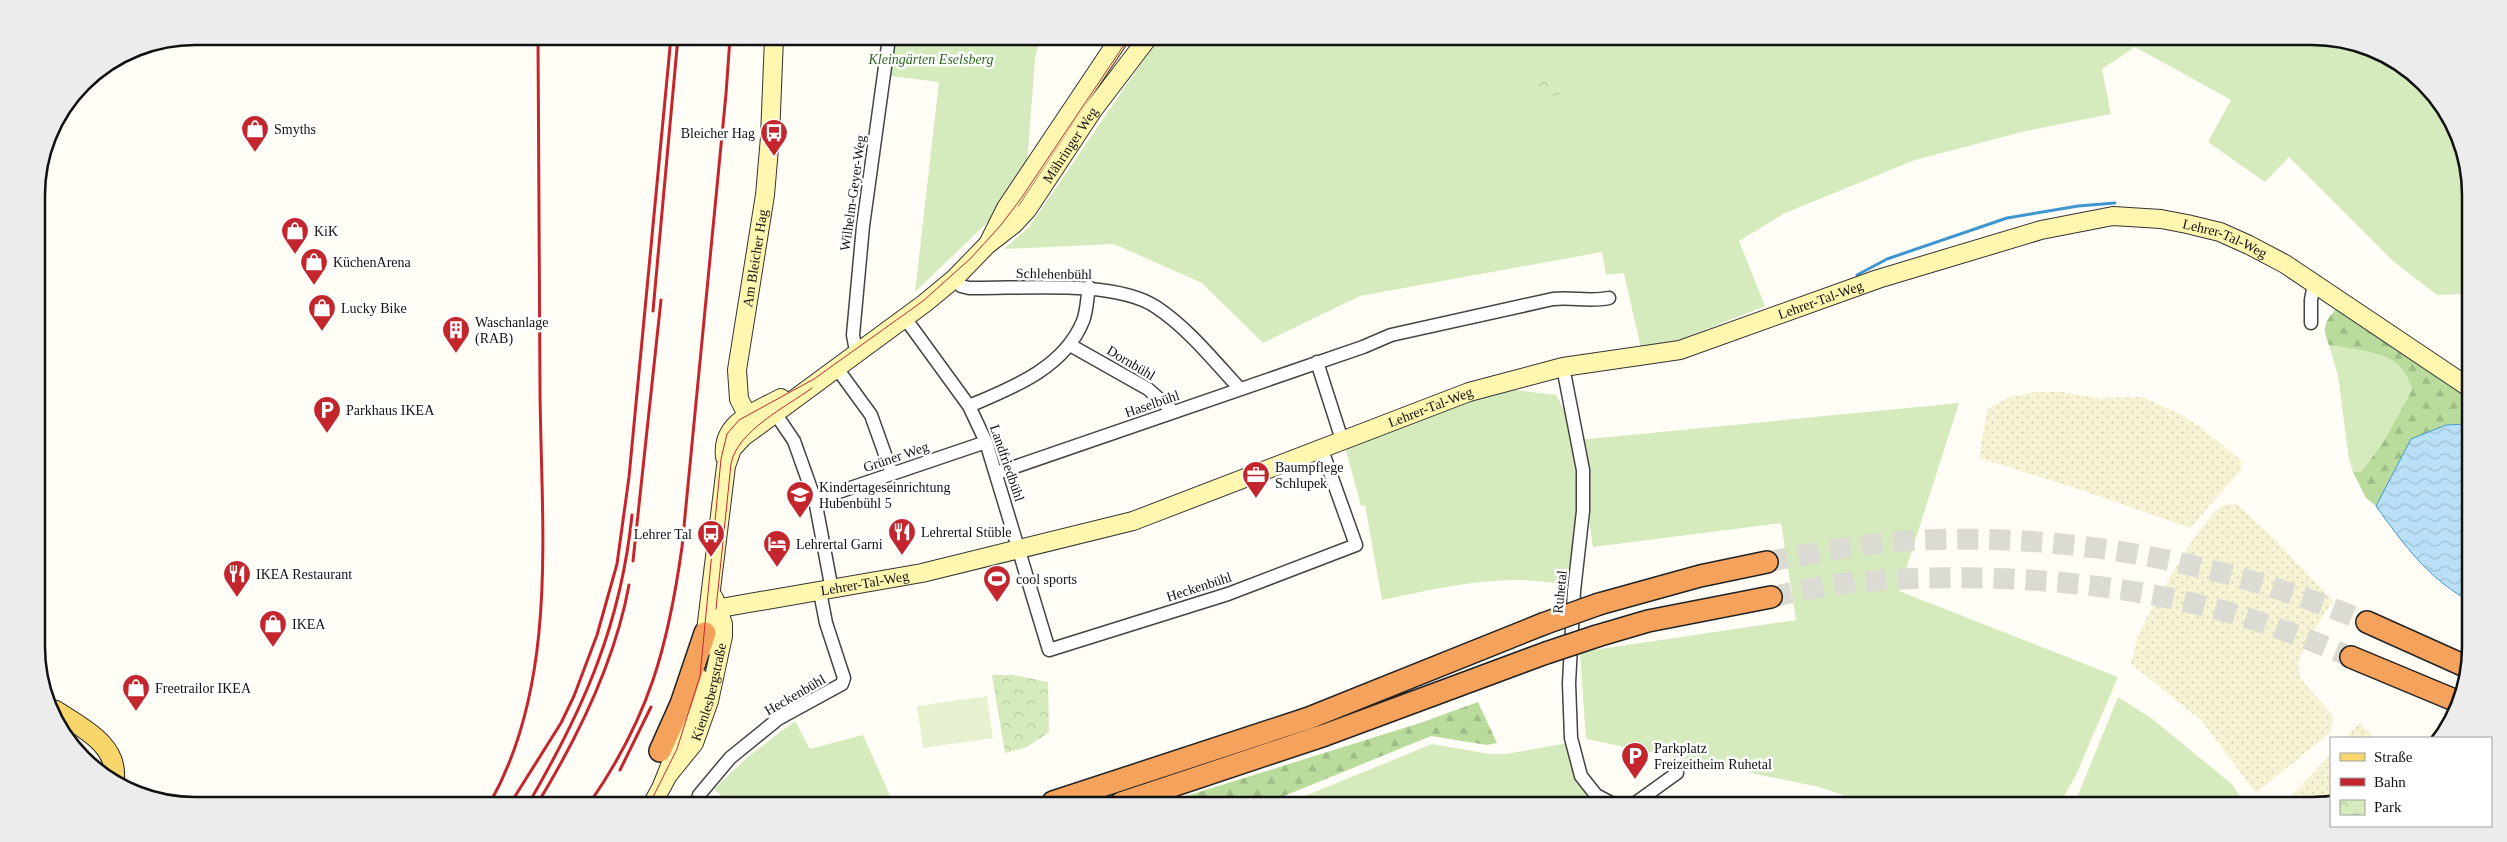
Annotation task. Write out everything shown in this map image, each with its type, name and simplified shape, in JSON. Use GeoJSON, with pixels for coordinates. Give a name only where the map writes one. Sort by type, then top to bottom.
{"type":"FeatureCollection","features":[{"type":"Feature","properties":{"kind":"highway"},"geometry":{"type":"LineString","coordinates":[[1068,797],[1309,718],[1543,624],[1599,604],[1691,578],[1767,562]]}},
{"type":"Feature","properties":{"kind":"highway"},"geometry":{"type":"LineString","coordinates":[[1137,797],[1325,735],[1546,653],[1598,636],[1648,621],[1771,597]]}},
{"type":"Feature","properties":{"kind":"highway"},"geometry":{"type":"LineString","coordinates":[[2367,622],[2461,664]]}},
{"type":"Feature","properties":{"kind":"highway"},"geometry":{"type":"LineString","coordinates":[[660,751],[690,680],[705,633]]}},
{"type":"Feature","properties":{"kind":"highway"},"geometry":{"type":"LineString","coordinates":[[2351,657],[2452,699]]}},
{"type":"Feature","properties":{"kind":"main road"},"geometry":{"type":"LineString","coordinates":[[62,715],[108,748],[116,770],[115,774]]}},
{"type":"Feature","properties":{"kind":"street","name":"Am Bleicher Hag"},"geometry":{"type":"LineString","coordinates":[[751,422],[738,395],[737,370],[765,195],[770,137],[774,45]]}},
{"type":"Feature","properties":{"kind":"street","name":"Wilhelm-Geyer-Weg"},"geometry":{"type":"LineString","coordinates":[[858,351],[853,335],[859,258],[888,45]]}},
{"type":"Feature","properties":{"kind":"street","name":"Mähringer Weg"},"geometry":{"type":"LineString","coordinates":[[987,245],[1006,208],[1115,45]]}},
{"type":"Feature","properties":{"kind":"street","name":"Mähringer Weg"},"geometry":{"type":"LineString","coordinates":[[751,422],[775,413],[905,318],[954,278],[987,245],[1014,224],[1027,210],[1093,110],[1142,45]]}},
{"type":"Feature","properties":{"kind":"street","name":"Lehrer-Tal-Weg"},"geometry":{"type":"LineString","coordinates":[[713,610],[922,573],[1133,521],[1469,392],[1563,368],[1680,350],[1878,279],[2041,230],[2113,216],[2161,219],[2220,232],[2285,264],[2462,383]]}},
{"type":"Feature","properties":{"kind":"street","name":"Schlehenbühl"},"geometry":{"type":"LineString","coordinates":[[954,278],[961,286],[969,288],[1089,288],[1128,296],[1154,306],[1176,322],[1240,389]]}},
{"type":"Feature","properties":{"kind":"street"},"geometry":{"type":"LineString","coordinates":[[2311,323],[2311,300],[2314,283]]}},
{"type":"Feature","properties":{"kind":"street"},"geometry":{"type":"LineString","coordinates":[[969,406],[1018,385],[1047,366],[1070,345],[1083,321],[1089,288]]}},
{"type":"Feature","properties":{"kind":"street","name":"Haselbühl"},"geometry":{"type":"LineString","coordinates":[[997,473],[1391,335],[1553,299],[1575,297],[1592,302],[1609,298]]}},
{"type":"Feature","properties":{"kind":"street","name":"Landfriedbühl"},"geometry":{"type":"LineString","coordinates":[[905,318],[969,406],[986,442],[997,473],[1019,550]]}},
{"type":"Feature","properties":{"kind":"street","name":"Dornbühl"},"geometry":{"type":"LineString","coordinates":[[1070,345],[1148,389],[1174,412]]}},
{"type":"Feature","properties":{"kind":"street"},"geometry":{"type":"LineString","coordinates":[[1317,362],[1342,440]]}},
{"type":"Feature","properties":{"kind":"street"},"geometry":{"type":"LineString","coordinates":[[836,367],[871,415],[892,474]]}},
{"type":"Feature","properties":{"kind":"street","name":"Ruhetal"},"geometry":{"type":"LineString","coordinates":[[1563,368],[1583,470],[1583,510],[1574,591],[1569,684],[1571,738],[1580,776],[1600,797]]}},
{"type":"Feature","properties":{"kind":"street","name":"Mähringer Weg"},"geometry":{"type":"LineString","coordinates":[[751,422],[819,379]]}},
{"type":"Feature","properties":{"kind":"street"},"geometry":{"type":"LineString","coordinates":[[775,413],[794,441],[815,500],[826,591]]}},
{"type":"Feature","properties":{"kind":"street","name":"Kienlesbergstraße"},"geometry":{"type":"LineString","coordinates":[[662,786],[694,743],[709,701],[724,636],[723,624],[713,610],[712,589],[726,466],[724,448],[727,436],[737,423],[751,422]]}},
{"type":"Feature","properties":{"kind":"street","name":"Grüner Weg"},"geometry":{"type":"LineString","coordinates":[[815,500],[986,442]]}},
{"type":"Feature","properties":{"kind":"street","name":"Heckenbühl"},"geometry":{"type":"LineString","coordinates":[[1019,550],[1049,650],[1228,594],[1356,545],[1322,450]]}},
{"type":"Feature","properties":{"kind":"street","name":"Heckenbühl"},"geometry":{"type":"LineString","coordinates":[[698,797],[730,758],[778,719],[842,684],[844,678],[826,623],[826,591]]}},
{"type":"Feature","properties":{"kind":"street"},"geometry":{"type":"LineString","coordinates":[[705,633],[713,610]]}},
{"type":"Feature","properties":{"kind":"street","name":"Kienlesbergstraße"},"geometry":{"type":"LineString","coordinates":[[656,797],[695,696],[702,663],[705,633]]}},
{"type":"Feature","properties":{"kind":"street"},"geometry":{"type":"LineString","coordinates":[[1644,797],[1677,773]]}},
{"type":"Feature","properties":{"kind":"shaded area"},"geometry":{"type":"Polygon","coordinates":[[[2036,392],[2062,392],[2098,398],[2142,397],[2180,414],[2200,427],[2240,459],[2242,469],[2190,528],[2072,487],[1979,458],[1987,409],[2010,397],[2036,392]]]}},
{"type":"Feature","properties":{"kind":"shaded area"},"geometry":{"type":"Polygon","coordinates":[[[2237,504],[2270,535],[2333,601],[2304,646],[2298,665],[2301,679],[2333,716],[2330,733],[2256,793],[2202,721],[2131,664],[2138,636],[2151,609],[2193,539],[2214,512],[2224,505],[2237,504]]]}},
{"type":"Feature","properties":{"kind":"shaded area"},"geometry":{"type":"Polygon","coordinates":[[[2360,723],[2374,737],[2346,737],[2360,723]]]}},
{"type":"Feature","properties":{"kind":"shaded area"},"geometry":{"type":"Polygon","coordinates":[[[2330,755],[2330,796],[2291,796],[2330,755]]]}},
{"type":"Feature","properties":{"kind":"green space","name":"Kleingärten Eselsberg"},"geometry":{"type":"Polygon","coordinates":[[[894,45],[1038,45],[1035,59],[1027,165],[991,219],[915,292],[939,82],[890,76],[894,45]]]}},
{"type":"Feature","properties":{"kind":"green space"},"geometry":{"type":"Polygon","coordinates":[[[1154,45],[2312,45],[2351,50],[2387,65],[2411,82],[2437,112],[2454,147],[2462,186],[2462,294],[2437,295],[2393,261],[2289,157],[2265,182],[2208,142],[2231,100],[2135,47],[2102,69],[2111,114],[2026,131],[1915,160],[1785,213],[1739,241],[1765,306],[1679,340],[1641,349],[1624,273],[1606,275],[1602,252],[1360,296],[1263,343],[1202,283],[1114,244],[1004,249],[1029,227],[1154,45]]]}},
{"type":"Feature","properties":{"kind":"green space"},"geometry":{"type":"Polygon","coordinates":[[[1541,74],[1565,76],[1561,94],[1536,101],[1541,74]]]}},
{"type":"Feature","properties":{"kind":"green space"},"geometry":{"type":"Polygon","coordinates":[[[2336,309],[2462,393],[2462,424],[2446,425],[2411,439],[2376,506],[2366,498],[2353,472],[2361,472],[2382,444],[2412,390],[2405,374],[2393,361],[2371,352],[2329,345],[2325,334],[2325,326],[2336,309]]]}},
{"type":"Feature","properties":{"kind":"green space"},"geometry":{"type":"Polygon","coordinates":[[[2329,345],[2371,352],[2393,361],[2403,370],[2412,390],[2382,444],[2361,472],[2353,472],[2349,460],[2338,376],[2329,345]]]}},
{"type":"Feature","properties":{"kind":"green space"},"geometry":{"type":"Polygon","coordinates":[[[1514,390],[1556,395],[1566,415],[1572,438],[1576,487],[1576,513],[1569,585],[1523,580],[1488,581],[1382,600],[1365,505],[1361,506],[1344,443],[1472,397],[1514,390]]]}},
{"type":"Feature","properties":{"kind":"green space"},"geometry":{"type":"Polygon","coordinates":[[[1959,403],[1899,591],[2118,677],[2076,775],[2064,797],[1849,797],[1819,787],[1586,739],[1580,652],[1796,620],[1781,523],[1593,547],[1578,440],[1959,403]]]}},
{"type":"Feature","properties":{"kind":"green space"},"geometry":{"type":"Polygon","coordinates":[[[992,675],[1013,675],[1048,682],[1049,732],[1027,747],[1005,753],[992,675]]]}},
{"type":"Feature","properties":{"kind":"green space"},"geometry":{"type":"Polygon","coordinates":[[[987,696],[993,738],[923,748],[917,706],[987,696]]]}},
{"type":"Feature","properties":{"kind":"green space"},"geometry":{"type":"Polygon","coordinates":[[[2118,697],[2151,718],[2233,785],[2240,797],[2077,797],[2118,697]]]}},
{"type":"Feature","properties":{"kind":"green space"},"geometry":{"type":"Polygon","coordinates":[[[1478,702],[1497,743],[1487,745],[1431,736],[1282,797],[1183,797],[1420,723],[1478,702]]]}},
{"type":"Feature","properties":{"kind":"green space"},"geometry":{"type":"Polygon","coordinates":[[[795,721],[810,749],[863,735],[891,797],[723,797],[714,789],[749,756],[795,721]]]}},
{"type":"Feature","properties":{"kind":"green space"},"geometry":{"type":"Polygon","coordinates":[[[1567,743],[1577,777],[1585,792],[1591,797],[1303,797],[1432,744],[1490,754],[1506,754],[1567,743]]]}},
{"type":"Feature","properties":{"kind":"water"},"geometry":{"type":"Polygon","coordinates":[[[2462,424],[2462,596],[2427,569],[2405,545],[2376,506],[2411,439],[2446,425],[2462,424]]]}},
{"type":"Feature","properties":{"kind":"waterway"},"geometry":{"type":"LineString","coordinates":[[1857,275],[1887,259],[2007,218],[2078,206],[2115,203]]}},
{"type":"Feature","properties":{"kind":"tunnel"},"geometry":{"type":"LineString","coordinates":[[1767,562],[1845,548],[1904,541],[1981,539],[2038,542],[2150,557],[2205,569],[2260,583],[2314,601],[2367,622]]}},
{"type":"Feature","properties":{"kind":"tunnel"},"geometry":{"type":"LineString","coordinates":[[1771,597],[1829,585],[1894,579],[1988,578],[2036,580],[2130,591],[2176,599],[2253,620],[2351,657]]}},
{"type":"Feature","properties":{"kind":"tram line"},"geometry":{"type":"LineString","coordinates":[[653,797],[677,749],[700,676],[721,459],[727,434],[739,420],[814,379],[923,301],[971,258],[1001,225],[1022,197],[1124,45]]}},
{"type":"Feature","properties":{"kind":"tram line"},"geometry":{"type":"LineString","coordinates":[[716,609],[731,464],[735,452],[752,430],[812,388]]}},
{"type":"Feature","properties":{"kind":"railway"},"geometry":{"type":"LineString","coordinates":[[493,797],[513,754],[527,704],[537,653],[541,600],[543,547],[538,45]]}},
{"type":"Feature","properties":{"kind":"railway"},"geometry":{"type":"LineString","coordinates":[[515,797],[561,723],[574,696],[597,635],[617,564],[629,477],[670,45]]}},
{"type":"Feature","properties":{"kind":"railway"},"geometry":{"type":"LineString","coordinates":[[653,311],[677,45]]}},
{"type":"Feature","properties":{"kind":"railway"},"geometry":{"type":"LineString","coordinates":[[594,797],[628,740],[642,710],[653,680],[670,617],[682,547],[730,45]]}},
{"type":"Feature","properties":{"kind":"railway"},"geometry":{"type":"LineString","coordinates":[[633,561],[661,300]]}},
{"type":"Feature","properties":{"kind":"railway"},"geometry":{"type":"LineString","coordinates":[[532,797],[567,732],[597,664],[619,593],[627,555],[632,515]]}},
{"type":"Feature","properties":{"kind":"railway"},"geometry":{"type":"LineString","coordinates":[[541,797],[568,750],[594,697],[615,642],[629,585]]}},
{"type":"Feature","properties":{"kind":"railway"},"geometry":{"type":"LineString","coordinates":[[620,770],[651,707]]}},
{"type":"Feature","properties":{"kind":"place","name":"Smyths"},"geometry":{"type":"Point","coordinates":[255,153]}},
{"type":"Feature","properties":{"kind":"place","name":"Bleicher Hag"},"geometry":{"type":"Point","coordinates":[774,157]}},
{"type":"Feature","properties":{"kind":"place","name":"KiK"},"geometry":{"type":"Point","coordinates":[295,255]}},
{"type":"Feature","properties":{"kind":"place","name":"KüchenArena"},"geometry":{"type":"Point","coordinates":[314,286]}},
{"type":"Feature","properties":{"kind":"place","name":"Lucky Bike"},"geometry":{"type":"Point","coordinates":[322,332]}},
{"type":"Feature","properties":{"kind":"place","name":"Waschanlage (RAB)"},"geometry":{"type":"Point","coordinates":[456,354]}},
{"type":"Feature","properties":{"kind":"place","name":"Parkhaus IKEA"},"geometry":{"type":"Point","coordinates":[327,434]}},
{"type":"Feature","properties":{"kind":"place","name":"Baumpflege Schlupek"},"geometry":{"type":"Point","coordinates":[1256,499]}},
{"type":"Feature","properties":{"kind":"place","name":"Kindertageseinrichtung Hubenbühl 5"},"geometry":{"type":"Point","coordinates":[800,519]}},
{"type":"Feature","properties":{"kind":"place","name":"Lehrertal Stüble"},"geometry":{"type":"Point","coordinates":[902,556]}},
{"type":"Feature","properties":{"kind":"place","name":"Lehrer Tal"},"geometry":{"type":"Point","coordinates":[711,558]}},
{"type":"Feature","properties":{"kind":"place","name":"Lehrertal Garni"},"geometry":{"type":"Point","coordinates":[777,568]}},
{"type":"Feature","properties":{"kind":"place","name":"IKEA Restaurant"},"geometry":{"type":"Point","coordinates":[237,598]}},
{"type":"Feature","properties":{"kind":"place","name":"cool sports"},"geometry":{"type":"Point","coordinates":[997,603]}},
{"type":"Feature","properties":{"kind":"place","name":"IKEA"},"geometry":{"type":"Point","coordinates":[273,648]}},
{"type":"Feature","properties":{"kind":"place","name":"Freetrailor IKEA"},"geometry":{"type":"Point","coordinates":[136,712]}},
{"type":"Feature","properties":{"kind":"place","name":"Parkplatz Freizeitheim Ruhetal"},"geometry":{"type":"Point","coordinates":[1635,780]}}]}
